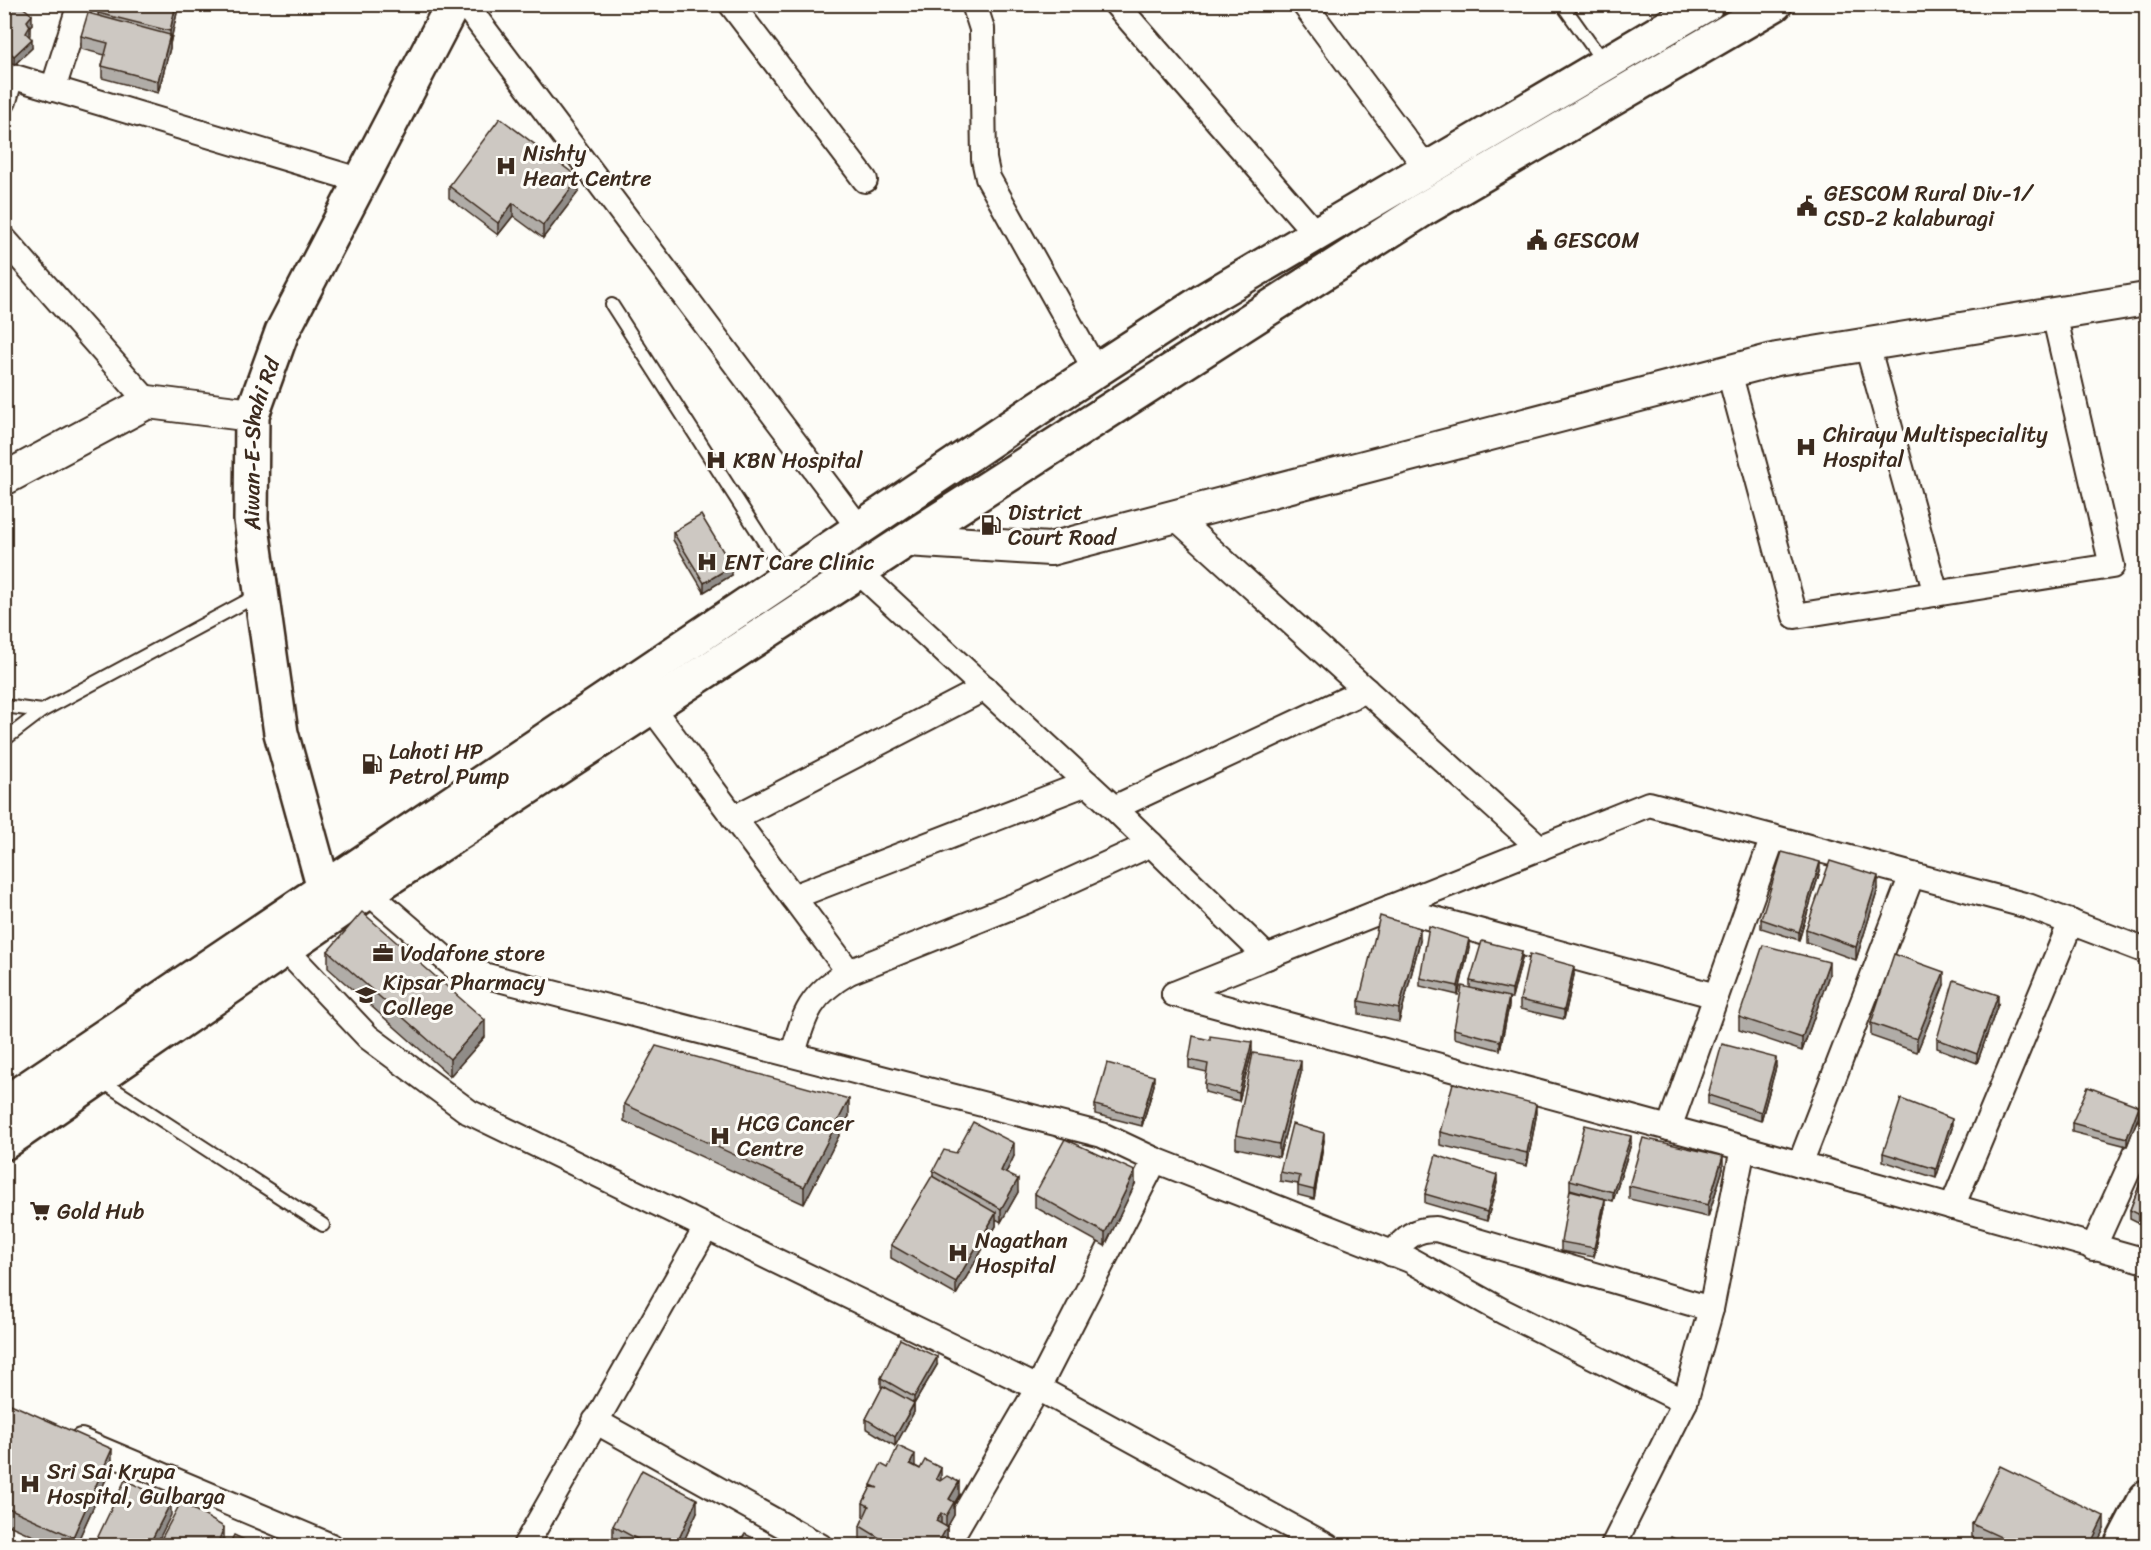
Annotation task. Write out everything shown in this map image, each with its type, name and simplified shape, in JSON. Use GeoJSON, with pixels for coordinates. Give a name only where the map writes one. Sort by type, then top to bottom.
{"type":"FeatureCollection","features":[{"type":"Feature","properties":{"kind":"main road","name":"Aiwan-E-Shahi Rd"},"geometry":{"type":"LineString","coordinates":[[328,903],[281,733],[251,520],[252,415],[282,332],[453,4]]}},
{"type":"Feature","properties":{"kind":"main road"},"geometry":{"type":"LineString","coordinates":[[4,1104],[328,903],[786,577],[1096,370],[1206,299],[1315,233],[1707,4]]}},
{"type":"Feature","properties":{"kind":"main road"},"geometry":{"type":"LineString","coordinates":[[4,1143],[286,950],[328,903],[368,892],[907,540],[1422,210],[1775,4]]}},
{"type":"Feature","properties":{"kind":"main road"},"geometry":{"type":"LineString","coordinates":[[2121,1545],[2146,1498]]}},
{"type":"Feature","properties":{"kind":"street"},"geometry":{"type":"LineString","coordinates":[[53,89],[80,4]]}},
{"type":"Feature","properties":{"kind":"street"},"geometry":{"type":"LineString","coordinates":[[465,4],[859,528]]}},
{"type":"Feature","properties":{"kind":"street"},"geometry":{"type":"LineString","coordinates":[[731,4],[865,180]]}},
{"type":"Feature","properties":{"kind":"street"},"geometry":{"type":"LineString","coordinates":[[974,4],[982,29],[984,159],[988,178],[1096,370]]}},
{"type":"Feature","properties":{"kind":"street"},"geometry":{"type":"LineString","coordinates":[[1116,4],[1315,233]]}},
{"type":"Feature","properties":{"kind":"street"},"geometry":{"type":"LineString","coordinates":[[1304,4],[1427,169]]}},
{"type":"Feature","properties":{"kind":"street"},"geometry":{"type":"LineString","coordinates":[[4,101],[8,73],[53,89],[362,181]]}},
{"type":"Feature","properties":{"kind":"street"},"geometry":{"type":"LineString","coordinates":[[4,239],[148,402]]}},
{"type":"Feature","properties":{"kind":"street"},"geometry":{"type":"LineString","coordinates":[[907,540],[1050,549],[1777,359],[2146,299]]}},
{"type":"Feature","properties":{"kind":"street"},"geometry":{"type":"LineString","coordinates":[[1729,372],[1795,616],[2112,566],[2054,314]]}},
{"type":"Feature","properties":{"kind":"street"},"geometry":{"type":"LineString","coordinates":[[1867,345],[1936,594]]}},
{"type":"Feature","properties":{"kind":"street"},"geometry":{"type":"LineString","coordinates":[[4,479],[148,402],[252,415]]}},
{"type":"Feature","properties":{"kind":"street"},"geometry":{"type":"LineString","coordinates":[[1174,516],[1540,848]]}},
{"type":"Feature","properties":{"kind":"street"},"geometry":{"type":"LineString","coordinates":[[859,572],[1114,808],[1267,957]]}},
{"type":"Feature","properties":{"kind":"street"},"geometry":{"type":"LineString","coordinates":[[734,818],[985,688]]}},
{"type":"Feature","properties":{"kind":"street"},"geometry":{"type":"LineString","coordinates":[[1114,808],[1366,690]]}},
{"type":"Feature","properties":{"kind":"street"},"geometry":{"type":"LineString","coordinates":[[652,708],[849,972]]}},
{"type":"Feature","properties":{"kind":"street"},"geometry":{"type":"LineString","coordinates":[[793,897],[1087,783]]}},
{"type":"Feature","properties":{"kind":"street"},"geometry":{"type":"LineString","coordinates":[[2146,951],[2028,906],[1649,804],[1174,994],[1743,1148],[2146,1261]]}},
{"type":"Feature","properties":{"kind":"street"},"geometry":{"type":"LineString","coordinates":[[1669,1128],[1773,837]]}},
{"type":"Feature","properties":{"kind":"street"},"geometry":{"type":"LineString","coordinates":[[793,1054],[807,1009],[830,983],[849,972],[1026,901],[1151,844]]}},
{"type":"Feature","properties":{"kind":"street"},"geometry":{"type":"LineString","coordinates":[[1800,1164],[1912,875]]}},
{"type":"Feature","properties":{"kind":"street"},"geometry":{"type":"LineString","coordinates":[[368,892],[456,968],[1102,1135],[1155,1160],[1392,1254],[1685,1402]]}},
{"type":"Feature","properties":{"kind":"street"},"geometry":{"type":"LineString","coordinates":[[1391,907],[1716,996]]}},
{"type":"Feature","properties":{"kind":"street"},"geometry":{"type":"LineString","coordinates":[[1952,1207],[2071,922]]}},
{"type":"Feature","properties":{"kind":"street"},"geometry":{"type":"LineString","coordinates":[[286,950],[368,1037],[469,1112],[1038,1388],[1327,1545]]}},
{"type":"Feature","properties":{"kind":"street"},"geometry":{"type":"LineString","coordinates":[[2093,1248],[2146,1131]]}},
{"type":"Feature","properties":{"kind":"street"},"geometry":{"type":"LineString","coordinates":[[1613,1545],[1685,1402],[1711,1309],[1743,1148]]}},
{"type":"Feature","properties":{"kind":"street"},"geometry":{"type":"LineString","coordinates":[[946,1545],[1038,1388],[1155,1160]]}},
{"type":"Feature","properties":{"kind":"street"},"geometry":{"type":"LineString","coordinates":[[525,1545],[706,1228]]}},
{"type":"Feature","properties":{"kind":"street"},"geometry":{"type":"LineString","coordinates":[[1392,1254],[1408,1235],[1421,1229],[1436,1229],[1711,1309]]}},
{"type":"Feature","properties":{"kind":"street"},"geometry":{"type":"LineString","coordinates":[[595,1421],[820,1545]]}},
{"type":"Feature","properties":{"kind":"street"},"geometry":{"type":"LineString","coordinates":[[59,1431],[331,1545]]}},
{"type":"Feature","properties":{"kind":"lane"},"geometry":{"type":"LineString","coordinates":[[1562,4],[1605,64]]}},
{"type":"Feature","properties":{"kind":"lane"},"geometry":{"type":"LineString","coordinates":[[612,304],[786,577]]}},
{"type":"Feature","properties":{"kind":"lane"},"geometry":{"type":"LineString","coordinates":[[4,740],[42,711],[260,594]]}},
{"type":"Feature","properties":{"kind":"lane"},"geometry":{"type":"LineString","coordinates":[[4,705],[42,711]]}},
{"type":"Feature","properties":{"kind":"lane"},"geometry":{"type":"LineString","coordinates":[[99,1079],[323,1225]]}},
{"type":"Feature","properties":{"kind":"building"},"geometry":{"type":"Polygon","coordinates":[[[4,4],[19,4],[32,15],[27,21],[30,26],[26,33],[32,39],[14,56],[4,47],[4,4]]]}},
{"type":"Feature","properties":{"kind":"building"},"geometry":{"type":"Polygon","coordinates":[[[99,4],[176,4],[170,31],[98,13],[99,4]]]}},
{"type":"Feature","properties":{"kind":"building"},"geometry":{"type":"Polygon","coordinates":[[[88,13],[170,35],[158,81],[102,66],[108,43],[81,36],[88,13]]]}},
{"type":"Feature","properties":{"kind":"building"},"geometry":{"type":"Polygon","coordinates":[[[500,118],[579,178],[543,225],[513,203],[498,223],[449,186],[500,118]]]}},
{"type":"Feature","properties":{"kind":"building"},"geometry":{"type":"Polygon","coordinates":[[[701,515],[732,566],[704,583],[673,532],[701,515]]]}},
{"type":"Feature","properties":{"kind":"building"},"geometry":{"type":"Polygon","coordinates":[[[1782,852],[1820,862],[1799,932],[1761,919],[1782,852]]]}},
{"type":"Feature","properties":{"kind":"building"},"geometry":{"type":"Polygon","coordinates":[[[1830,861],[1878,876],[1856,947],[1806,929],[1830,861]]]}},
{"type":"Feature","properties":{"kind":"building","name":"Vodafone store"},"geometry":{"type":"Polygon","coordinates":[[[362,912],[485,1020],[450,1059],[328,951],[362,912]]]}},
{"type":"Feature","properties":{"kind":"building"},"geometry":{"type":"Polygon","coordinates":[[[1380,916],[1420,928],[1399,1009],[1359,1001],[1380,916]]]}},
{"type":"Feature","properties":{"kind":"building"},"geometry":{"type":"Polygon","coordinates":[[[1429,926],[1469,939],[1458,986],[1420,978],[1429,926]]]}},
{"type":"Feature","properties":{"kind":"building"},"geometry":{"type":"Polygon","coordinates":[[[1482,941],[1522,951],[1512,990],[1470,981],[1482,941]]]}},
{"type":"Feature","properties":{"kind":"building"},"geometry":{"type":"Polygon","coordinates":[[[1763,945],[1829,962],[1802,1038],[1739,1017],[1763,945]]]}},
{"type":"Feature","properties":{"kind":"building"},"geometry":{"type":"Polygon","coordinates":[[[1530,954],[1574,966],[1564,1010],[1520,1000],[1530,954]]]}},
{"type":"Feature","properties":{"kind":"building"},"geometry":{"type":"Polygon","coordinates":[[[1894,954],[1944,972],[1917,1039],[1871,1023],[1894,954]]]}},
{"type":"Feature","properties":{"kind":"building"},"geometry":{"type":"Polygon","coordinates":[[[1954,980],[1998,995],[1977,1054],[1937,1039],[1954,980]]]}},
{"type":"Feature","properties":{"kind":"building"},"geometry":{"type":"Polygon","coordinates":[[[1462,986],[1509,997],[1500,1041],[1454,1029],[1462,986]]]}},
{"type":"Feature","properties":{"kind":"building"},"geometry":{"type":"Polygon","coordinates":[[[1193,1036],[1210,1040],[1210,1036],[1252,1042],[1239,1093],[1205,1084],[1208,1064],[1189,1060],[1193,1036]]]}},
{"type":"Feature","properties":{"kind":"building"},"geometry":{"type":"Polygon","coordinates":[[[1722,1044],[1776,1058],[1761,1112],[1708,1095],[1722,1044]]]}},
{"type":"Feature","properties":{"kind":"building"},"geometry":{"type":"Polygon","coordinates":[[[656,1046],[849,1099],[804,1187],[624,1104],[656,1046]]]}},
{"type":"Feature","properties":{"kind":"building"},"geometry":{"type":"Polygon","coordinates":[[[1253,1053],[1301,1061],[1279,1144],[1236,1135],[1253,1053]]]}},
{"type":"Feature","properties":{"kind":"building"},"geometry":{"type":"Polygon","coordinates":[[[1107,1063],[1154,1076],[1142,1118],[1095,1105],[1107,1063]]]}},
{"type":"Feature","properties":{"kind":"building"},"geometry":{"type":"Polygon","coordinates":[[[1453,1083],[1536,1104],[1527,1153],[1440,1132],[1453,1083]]]}},
{"type":"Feature","properties":{"kind":"building"},"geometry":{"type":"Polygon","coordinates":[[[2088,1087],[2139,1106],[2127,1138],[2072,1123],[2088,1087]]]}},
{"type":"Feature","properties":{"kind":"building"},"geometry":{"type":"Polygon","coordinates":[[[1901,1099],[1952,1119],[1936,1169],[1883,1153],[1901,1099]]]}},
{"type":"Feature","properties":{"kind":"building"},"geometry":{"type":"Polygon","coordinates":[[[973,1122],[1014,1143],[1001,1171],[1018,1179],[1001,1209],[933,1171],[944,1150],[956,1153],[973,1122]]]}},
{"type":"Feature","properties":{"kind":"building"},"geometry":{"type":"Polygon","coordinates":[[[1292,1124],[1324,1133],[1314,1190],[1298,1186],[1300,1176],[1280,1172],[1292,1124]]]}},
{"type":"Feature","properties":{"kind":"building"},"geometry":{"type":"Polygon","coordinates":[[[1585,1125],[1631,1136],[1613,1192],[1570,1180],[1585,1125]]]}},
{"type":"Feature","properties":{"kind":"building"},"geometry":{"type":"Polygon","coordinates":[[[1643,1138],[1723,1156],[1708,1205],[1629,1186],[1643,1138]]]}},
{"type":"Feature","properties":{"kind":"building"},"geometry":{"type":"Polygon","coordinates":[[[1065,1139],[1135,1171],[1105,1233],[1035,1194],[1065,1139]]]}},
{"type":"Feature","properties":{"kind":"building"},"geometry":{"type":"Polygon","coordinates":[[[1436,1155],[1497,1175],[1487,1212],[1425,1194],[1436,1155]]]}},
{"type":"Feature","properties":{"kind":"building"},"geometry":{"type":"Polygon","coordinates":[[[2146,1168],[2146,1218],[2130,1210],[2146,1168]]]}},
{"type":"Feature","properties":{"kind":"building"},"geometry":{"type":"Polygon","coordinates":[[[932,1176],[996,1213],[956,1282],[891,1245],[932,1176]]]}},
{"type":"Feature","properties":{"kind":"building"},"geometry":{"type":"Polygon","coordinates":[[[1570,1190],[1605,1199],[1594,1248],[1561,1242],[1570,1190]]]}},
{"type":"Feature","properties":{"kind":"building"},"geometry":{"type":"Polygon","coordinates":[[[900,1339],[937,1357],[914,1397],[881,1378],[900,1339]]]}},
{"type":"Feature","properties":{"kind":"building"},"geometry":{"type":"Polygon","coordinates":[[[883,1386],[914,1403],[895,1437],[866,1419],[883,1386]]]}},
{"type":"Feature","properties":{"kind":"building"},"geometry":{"type":"Polygon","coordinates":[[[4,1401],[112,1449],[73,1537],[4,1506],[4,1401]]]}},
{"type":"Feature","properties":{"kind":"building"},"geometry":{"type":"Polygon","coordinates":[[[898,1446],[915,1454],[910,1464],[920,1469],[925,1460],[941,1468],[936,1479],[940,1481],[947,1476],[959,1482],[949,1499],[954,1502],[946,1516],[941,1513],[936,1521],[947,1527],[937,1545],[902,1545],[903,1543],[891,1545],[860,1526],[869,1506],[863,1503],[871,1487],[878,1488],[871,1485],[881,1464],[888,1468],[898,1446]]]}},
{"type":"Feature","properties":{"kind":"building"},"geometry":{"type":"Polygon","coordinates":[[[2000,1466],[2104,1516],[2090,1545],[2018,1545],[1972,1524],[2000,1466]]]}},
{"type":"Feature","properties":{"kind":"building"},"geometry":{"type":"Polygon","coordinates":[[[642,1470],[697,1499],[676,1545],[648,1545],[613,1526],[642,1470]]]}},
{"type":"Feature","properties":{"kind":"building"},"geometry":{"type":"Polygon","coordinates":[[[125,1480],[171,1502],[149,1545],[95,1543],[125,1480]]]}},
{"type":"Feature","properties":{"kind":"building"},"geometry":{"type":"Polygon","coordinates":[[[181,1502],[224,1527],[217,1545],[158,1545],[181,1502]]]}},
{"type":"Feature","properties":{"kind":"building"},"geometry":{"type":"Polygon","coordinates":[[[745,1534],[767,1545],[738,1545],[745,1534]]]}},
{"type":"Feature","properties":{"kind":"building"},"geometry":{"type":"Polygon","coordinates":[[[234,1535],[255,1545],[229,1545],[234,1535]]]}},
{"type":"Feature","properties":{"kind":"building"},"geometry":{"type":"Polygon","coordinates":[[[1671,1537],[1687,1545],[1666,1545],[1671,1537]]]}},
{"type":"Feature","properties":{"kind":"place","name":"Nishty Heart Centre"},"geometry":{"type":"Point","coordinates":[506,166]}},
{"type":"Feature","properties":{"kind":"place","name":"GESCOM Rural Div-1/ CSD-2 kalaburagi"},"geometry":{"type":"Point","coordinates":[1807,206]}},
{"type":"Feature","properties":{"kind":"place","name":"GESCOM"},"geometry":{"type":"Point","coordinates":[1537,240]}},
{"type":"Feature","properties":{"kind":"place","name":"Chirayu Multispeciality Hospital"},"geometry":{"type":"Point","coordinates":[1806,447]}},
{"type":"Feature","properties":{"kind":"place","name":"KBN Hospital"},"geometry":{"type":"Point","coordinates":[716,460]}},
{"type":"Feature","properties":{"kind":"place","name":"District Court Road"},"geometry":{"type":"Point","coordinates":[991,525]}},
{"type":"Feature","properties":{"kind":"place","name":"ENT Care Clinic"},"geometry":{"type":"Point","coordinates":[707,562]}},
{"type":"Feature","properties":{"kind":"place","name":"Lahoti HP Petrol Pump"},"geometry":{"type":"Point","coordinates":[372,764]}},
{"type":"Feature","properties":{"kind":"place","name":"Vodafone store"},"geometry":{"type":"Point","coordinates":[383,953]}},
{"type":"Feature","properties":{"kind":"place","name":"Kipsar Pharmacy College"},"geometry":{"type":"Point","coordinates":[366,995]}},
{"type":"Feature","properties":{"kind":"place","name":"HCG Cancer Centre"},"geometry":{"type":"Point","coordinates":[720,1136]}},
{"type":"Feature","properties":{"kind":"place","name":"Gold Hub"},"geometry":{"type":"Point","coordinates":[40,1211]}},
{"type":"Feature","properties":{"kind":"place","name":"Nagathan Hospital"},"geometry":{"type":"Point","coordinates":[958,1253]}},
{"type":"Feature","properties":{"kind":"place","name":"Sri Sai Krupa Hospital, Gulbarga"},"geometry":{"type":"Point","coordinates":[30,1484]}}]}
